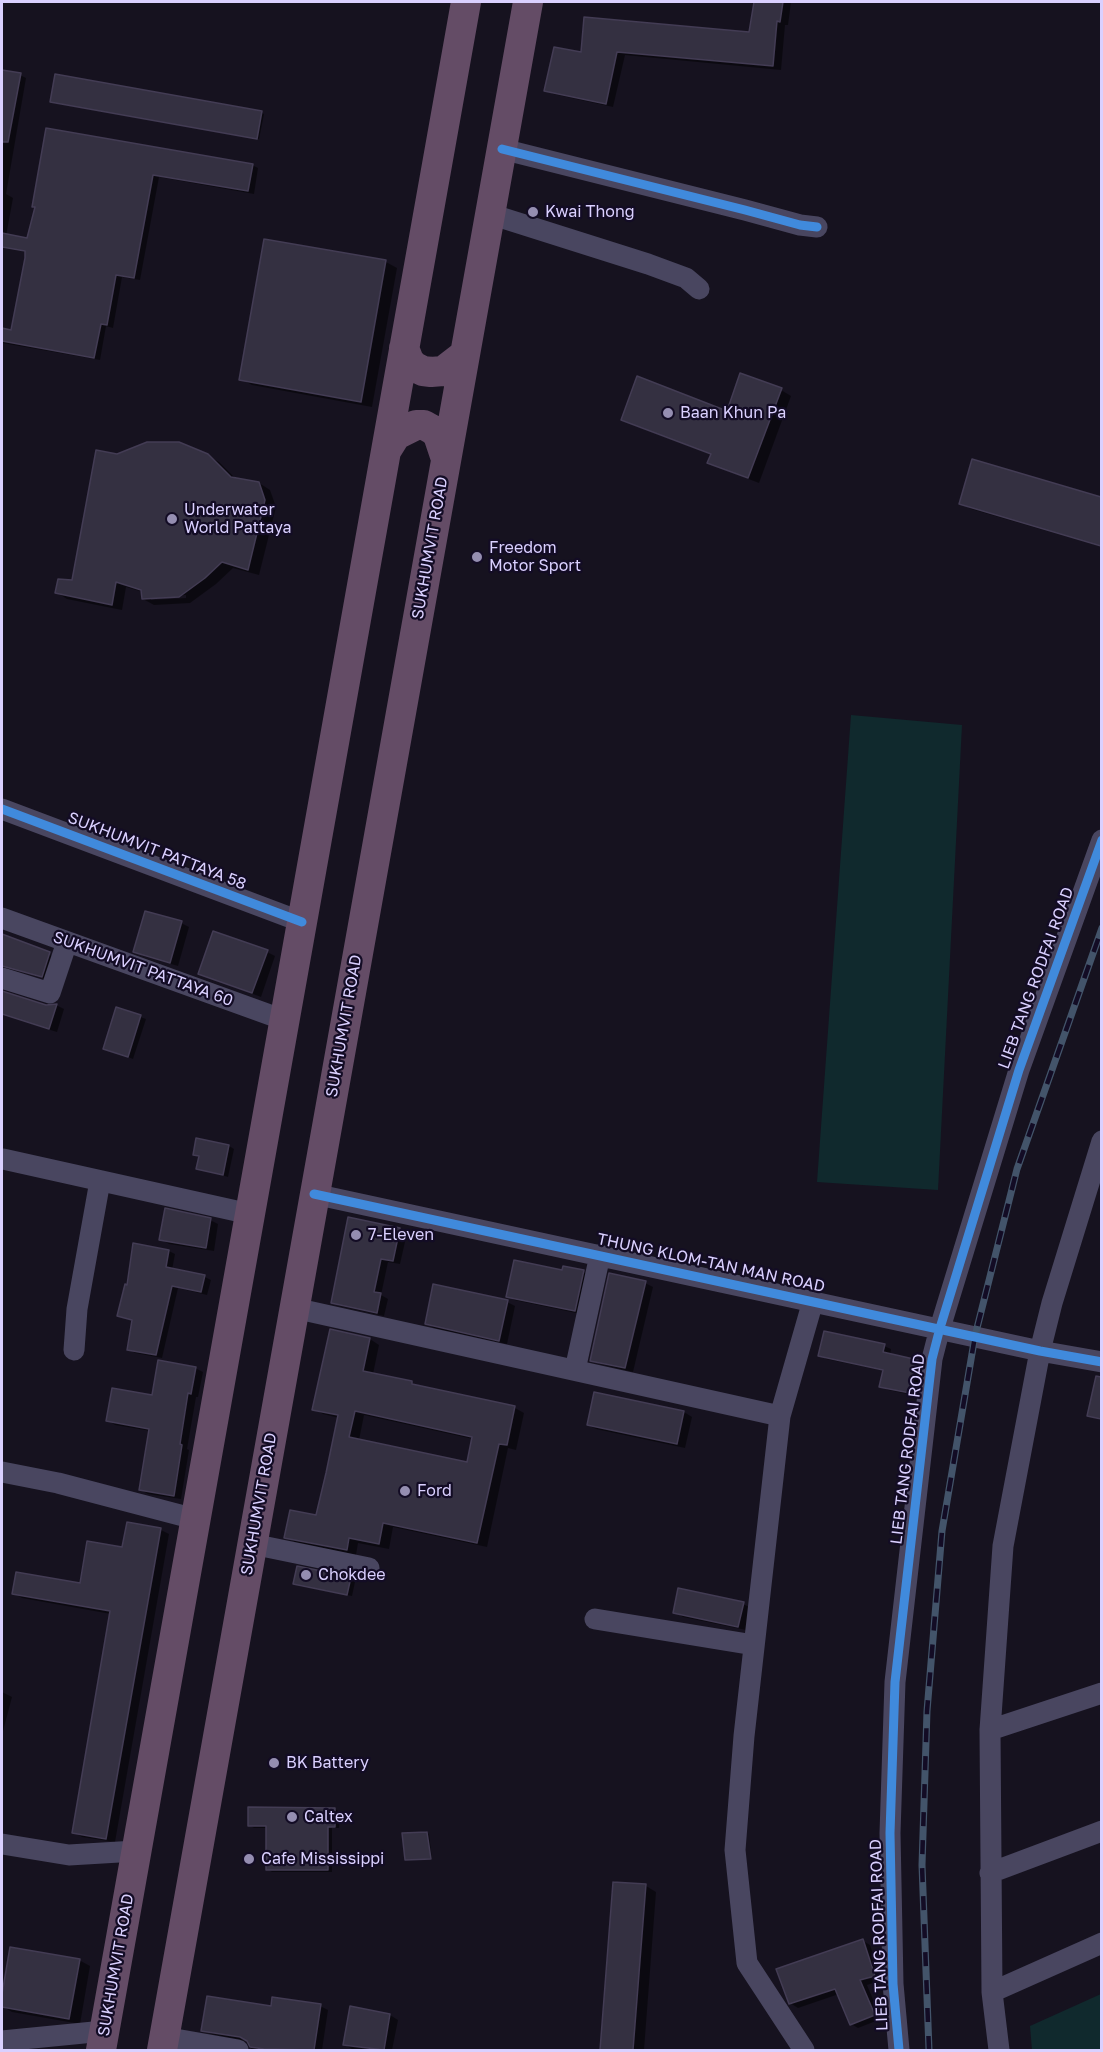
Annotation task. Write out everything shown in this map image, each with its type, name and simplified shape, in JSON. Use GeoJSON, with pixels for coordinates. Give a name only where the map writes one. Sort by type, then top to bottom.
{"type":"FeatureCollection","features":[{"type":"Feature","properties":{"kind":"highway","name":"SUKHUMVIT ROAD"},"geometry":{"type":"LineString","coordinates":[[103,2041],[466,2]]}},
{"type":"Feature","properties":{"kind":"highway","name":"SUKHUMVIT ROAD"},"geometry":{"type":"LineString","coordinates":[[163,2044],[528,2]]}},
{"type":"Feature","properties":{"kind":"highway"},"geometry":{"type":"LineString","coordinates":[[404,348],[409,361],[423,371],[431,372],[444,371],[465,354]]}},
{"type":"Feature","properties":{"kind":"highway"},"geometry":{"type":"LineString","coordinates":[[386,451],[396,435],[416,425],[424,425],[438,435],[446,459]]}},
{"type":"Feature","properties":{"kind":"street"},"geometry":{"type":"LineString","coordinates":[[501,149],[800,225],[817,226]]}},
{"type":"Feature","properties":{"kind":"street"},"geometry":{"type":"LineString","coordinates":[[490,214],[648,264],[686,278],[699,290]]}},
{"type":"Feature","properties":{"kind":"street","name":"SUKHUMVIT PATTAYA 58"},"geometry":{"type":"LineString","coordinates":[[2,809],[302,922]]}},
{"type":"Feature","properties":{"kind":"street","name":"LIEB TANG RODFAI ROAD"},"geometry":{"type":"LineString","coordinates":[[899,2050],[893,1984],[890,1833],[895,1682],[932,1359],[1019,1070],[1101,840]]}},
{"type":"Feature","properties":{"kind":"street","name":"SUKHUMVIT PATTAYA 60"},"geometry":{"type":"LineString","coordinates":[[2,918],[284,1020]]}},
{"type":"Feature","properties":{"kind":"street"},"geometry":{"type":"LineString","coordinates":[[2,978],[50,993],[67,942]]}},
{"type":"Feature","properties":{"kind":"street"},"geometry":{"type":"LineString","coordinates":[[999,2050],[992,1992],[990,1730],[1003,1546],[1040,1351],[1052,1303],[1101,1141]]}},
{"type":"Feature","properties":{"kind":"street"},"geometry":{"type":"LineString","coordinates":[[3,1159],[250,1214]]}},
{"type":"Feature","properties":{"kind":"street"},"geometry":{"type":"LineString","coordinates":[[74,1350],[77,1309],[100,1180]]}},
{"type":"Feature","properties":{"kind":"street","name":"THUNG KLOM-TAN MAN ROAD"},"geometry":{"type":"LineString","coordinates":[[314,1194],[1040,1351],[1101,1362]]}},
{"type":"Feature","properties":{"kind":"street"},"geometry":{"type":"LineString","coordinates":[[575,1370],[600,1255]]}},
{"type":"Feature","properties":{"kind":"street"},"geometry":{"type":"LineString","coordinates":[[804,2050],[747,1963],[735,1850],[754,1645],[780,1416],[813,1301]]}},
{"type":"Feature","properties":{"kind":"street"},"geometry":{"type":"LineString","coordinates":[[294,1308],[780,1416]]}},
{"type":"Feature","properties":{"kind":"street"},"geometry":{"type":"LineString","coordinates":[[2,1472],[58,1482],[195,1519]]}},
{"type":"Feature","properties":{"kind":"street"},"geometry":{"type":"LineString","coordinates":[[252,1544],[369,1568]]}},
{"type":"Feature","properties":{"kind":"street"},"geometry":{"type":"LineString","coordinates":[[595,1619],[754,1645]]}},
{"type":"Feature","properties":{"kind":"street"},"geometry":{"type":"LineString","coordinates":[[990,1730],[1101,1693]]}},
{"type":"Feature","properties":{"kind":"street"},"geometry":{"type":"LineString","coordinates":[[990,1873],[1101,1831]]}},
{"type":"Feature","properties":{"kind":"street"},"geometry":{"type":"LineString","coordinates":[[2,1844],[69,1855],[136,1851]]}},
{"type":"Feature","properties":{"kind":"street"},"geometry":{"type":"LineString","coordinates":[[992,1992],[1101,1943]]}},
{"type":"Feature","properties":{"kind":"street"},"geometry":{"type":"LineString","coordinates":[[2,2041],[103,2041]]}},
{"type":"Feature","properties":{"kind":"street"},"geometry":{"type":"LineString","coordinates":[[163,2044],[238,2050]]}},
{"type":"Feature","properties":{"kind":"green space"},"geometry":{"type":"Polygon","coordinates":[[[851,715],[962,725],[938,1190],[817,1182],[851,715]]]}},
{"type":"Feature","properties":{"kind":"green space"},"geometry":{"type":"Polygon","coordinates":[[[1101,1994],[1101,2050],[1032,2050],[1030,2026],[1101,1994]]]}},
{"type":"Feature","properties":{"kind":"building"},"geometry":{"type":"Polygon","coordinates":[[[754,2],[783,2],[780,22],[777,21],[773,66],[617,52],[606,104],[544,91],[554,47],[581,52],[584,17],[749,32],[754,2]]]}},
{"type":"Feature","properties":{"kind":"building"},"geometry":{"type":"Polygon","coordinates":[[[2,70],[21,73],[8,142],[2,142],[2,70]]]}},
{"type":"Feature","properties":{"kind":"building"},"geometry":{"type":"Polygon","coordinates":[[[55,74],[262,111],[257,139],[50,102],[55,74]]]}},
{"type":"Feature","properties":{"kind":"building"},"geometry":{"type":"Polygon","coordinates":[[[46,128],[253,164],[248,191],[153,175],[134,278],[116,275],[107,325],[101,324],[94,358],[2,341],[2,328],[11,330],[25,251],[2,247],[2,233],[27,238],[35,207],[32,207],[46,128]]]}},
{"type":"Feature","properties":{"kind":"building"},"geometry":{"type":"Polygon","coordinates":[[[264,239],[386,260],[361,402],[239,380],[264,239]]]}},
{"type":"Feature","properties":{"kind":"building"},"geometry":{"type":"Polygon","coordinates":[[[740,373],[782,388],[748,478],[707,463],[711,454],[621,420],[637,376],[727,411],[740,373]]]}},
{"type":"Feature","properties":{"kind":"building","name":"Underwater World Pattaya"},"geometry":{"type":"Polygon","coordinates":[[[147,442],[179,442],[208,454],[231,477],[259,482],[265,500],[248,570],[222,562],[179,597],[142,599],[141,590],[116,582],[112,605],[55,593],[58,579],[72,580],[96,450],[117,454],[147,442]]]}},
{"type":"Feature","properties":{"kind":"building"},"geometry":{"type":"Polygon","coordinates":[[[972,459],[1101,497],[1101,546],[959,504],[972,459]]]}},
{"type":"Feature","properties":{"kind":"building"},"geometry":{"type":"Polygon","coordinates":[[[145,911],[182,921],[170,963],[133,952],[145,911]]]}},
{"type":"Feature","properties":{"kind":"building"},"geometry":{"type":"Polygon","coordinates":[[[213,931],[268,950],[252,993],[198,974],[213,931]]]}},
{"type":"Feature","properties":{"kind":"building"},"geometry":{"type":"Polygon","coordinates":[[[2,934],[50,952],[42,977],[2,966],[2,934]]]}},
{"type":"Feature","properties":{"kind":"building"},"geometry":{"type":"Polygon","coordinates":[[[2,991],[46,1005],[57,1004],[49,1029],[2,1014],[2,991]]]}},
{"type":"Feature","properties":{"kind":"building"},"geometry":{"type":"Polygon","coordinates":[[[116,1007],[141,1015],[128,1057],[103,1049],[116,1007]]]}},
{"type":"Feature","properties":{"kind":"building"},"geometry":{"type":"Polygon","coordinates":[[[196,1138],[229,1145],[223,1175],[196,1169],[199,1156],[193,1155],[196,1138]]]}},
{"type":"Feature","properties":{"kind":"building"},"geometry":{"type":"Polygon","coordinates":[[[165,1208],[211,1218],[206,1248],[159,1240],[165,1208]]]}},
{"type":"Feature","properties":{"kind":"building"},"geometry":{"type":"Polygon","coordinates":[[[348,1217],[400,1228],[393,1261],[381,1259],[374,1292],[381,1293],[377,1313],[331,1303],[348,1217]]]}},
{"type":"Feature","properties":{"kind":"building"},"geometry":{"type":"Polygon","coordinates":[[[133,1243],[169,1250],[166,1267],[205,1275],[201,1292],[172,1286],[156,1355],[127,1350],[132,1320],[117,1316],[125,1284],[127,1285],[133,1243]]]}},
{"type":"Feature","properties":{"kind":"building"},"geometry":{"type":"Polygon","coordinates":[[[514,1260],[562,1270],[563,1266],[584,1270],[575,1311],[506,1297],[514,1260]]]}},
{"type":"Feature","properties":{"kind":"building"},"geometry":{"type":"Polygon","coordinates":[[[609,1273],[646,1281],[625,1368],[590,1361],[609,1273]]]}},
{"type":"Feature","properties":{"kind":"building"},"geometry":{"type":"Polygon","coordinates":[[[433,1284],[508,1300],[499,1341],[425,1324],[433,1284]]]}},
{"type":"Feature","properties":{"kind":"building"},"geometry":{"type":"Polygon","coordinates":[[[330,1329],[370,1338],[363,1371],[515,1406],[507,1445],[499,1444],[477,1543],[383,1523],[379,1544],[349,1538],[347,1550],[284,1538],[290,1510],[316,1515],[326,1473],[338,1415],[312,1410],[330,1329]],[[355,1411],[349,1437],[467,1462],[472,1437],[355,1411]]]}},
{"type":"Feature","properties":{"kind":"building"},"geometry":{"type":"Polygon","coordinates":[[[824,1331],[885,1344],[883,1352],[918,1360],[910,1393],[879,1387],[883,1370],[818,1356],[824,1331]]]}},
{"type":"Feature","properties":{"kind":"building"},"geometry":{"type":"Polygon","coordinates":[[[158,1360],[196,1367],[191,1394],[188,1393],[174,1496],[139,1490],[149,1429],[106,1421],[112,1388],[152,1395],[158,1360]]]}},
{"type":"Feature","properties":{"kind":"building"},"geometry":{"type":"Polygon","coordinates":[[[1096,1376],[1101,1377],[1101,1419],[1087,1416],[1096,1376]]]}},
{"type":"Feature","properties":{"kind":"building"},"geometry":{"type":"Polygon","coordinates":[[[594,1392],[684,1411],[677,1444],[587,1425],[594,1392]]]}},
{"type":"Feature","properties":{"kind":"building"},"geometry":{"type":"Polygon","coordinates":[[[127,1522],[161,1528],[106,1839],[72,1833],[110,1611],[12,1594],[16,1572],[80,1583],[87,1541],[122,1547],[127,1522]]]}},
{"type":"Feature","properties":{"kind":"building"},"geometry":{"type":"Polygon","coordinates":[[[297,1566],[351,1577],[347,1595],[293,1584],[297,1566]]]}},
{"type":"Feature","properties":{"kind":"building"},"geometry":{"type":"Polygon","coordinates":[[[678,1588],[744,1602],[738,1627],[673,1613],[678,1588]]]}},
{"type":"Feature","properties":{"kind":"building"},"geometry":{"type":"Polygon","coordinates":[[[248,1807],[335,1808],[335,1827],[328,1827],[328,1870],[266,1870],[266,1826],[248,1826],[248,1807]]]}},
{"type":"Feature","properties":{"kind":"building"},"geometry":{"type":"Polygon","coordinates":[[[427,1832],[431,1859],[405,1860],[402,1833],[427,1832]]]}},
{"type":"Feature","properties":{"kind":"building"},"geometry":{"type":"Polygon","coordinates":[[[613,1882],[646,1884],[633,2050],[600,2050],[613,1882]]]}},
{"type":"Feature","properties":{"kind":"building"},"geometry":{"type":"Polygon","coordinates":[[[863,1939],[875,1976],[860,1980],[875,2015],[850,2025],[835,1989],[789,2004],[776,1969],[863,1939]]]}},
{"type":"Feature","properties":{"kind":"building"},"geometry":{"type":"Polygon","coordinates":[[[10,1947],[80,1959],[69,2019],[2,2007],[10,1947]]]}},
{"type":"Feature","properties":{"kind":"building"},"geometry":{"type":"Polygon","coordinates":[[[207,1996],[271,2006],[272,1997],[321,2004],[314,2050],[250,2047],[247,2041],[240,2037],[201,2031],[207,1996]]]}},
{"type":"Feature","properties":{"kind":"building"},"geometry":{"type":"Polygon","coordinates":[[[350,2006],[390,2014],[384,2050],[343,2045],[350,2006]]]}},
{"type":"Feature","properties":{"kind":"railway"},"geometry":{"type":"LineString","coordinates":[[929,2050],[922,1865],[927,1711],[942,1531],[975,1336],[1017,1169],[1102,928]]}},
{"type":"Feature","properties":{"kind":"cycle path"},"geometry":{"type":"LineString","coordinates":[[502,149],[800,225],[817,227]]}},
{"type":"Feature","properties":{"kind":"cycle path"},"geometry":{"type":"LineString","coordinates":[[2,809],[302,922]]}},
{"type":"Feature","properties":{"kind":"cycle path"},"geometry":{"type":"LineString","coordinates":[[899,2050],[893,1984],[890,1833],[895,1682],[932,1359],[1019,1070],[1102,840]]}},
{"type":"Feature","properties":{"kind":"cycle path"},"geometry":{"type":"LineString","coordinates":[[314,1194],[1040,1351],[1102,1362]]}},
{"type":"Feature","properties":{"kind":"place","name":"Kwai Thong"},"geometry":{"type":"Point","coordinates":[533,212]}},
{"type":"Feature","properties":{"kind":"place","name":"Baan Khun Pa"},"geometry":{"type":"Point","coordinates":[668,413]}},
{"type":"Feature","properties":{"kind":"place","name":"Underwater World Pattaya"},"geometry":{"type":"Point","coordinates":[172,519]}},
{"type":"Feature","properties":{"kind":"place","name":"Freedom Motor Sport"},"geometry":{"type":"Point","coordinates":[477,557]}},
{"type":"Feature","properties":{"kind":"place","name":"7-Eleven"},"geometry":{"type":"Point","coordinates":[356,1235]}},
{"type":"Feature","properties":{"kind":"place","name":"Ford"},"geometry":{"type":"Point","coordinates":[405,1491]}},
{"type":"Feature","properties":{"kind":"place","name":"Chokdee"},"geometry":{"type":"Point","coordinates":[306,1575]}},
{"type":"Feature","properties":{"kind":"place","name":"BK Battery"},"geometry":{"type":"Point","coordinates":[274,1763]}},
{"type":"Feature","properties":{"kind":"place","name":"Caltex"},"geometry":{"type":"Point","coordinates":[292,1817]}},
{"type":"Feature","properties":{"kind":"place","name":"Cafe Mississippi"},"geometry":{"type":"Point","coordinates":[249,1859]}}]}
